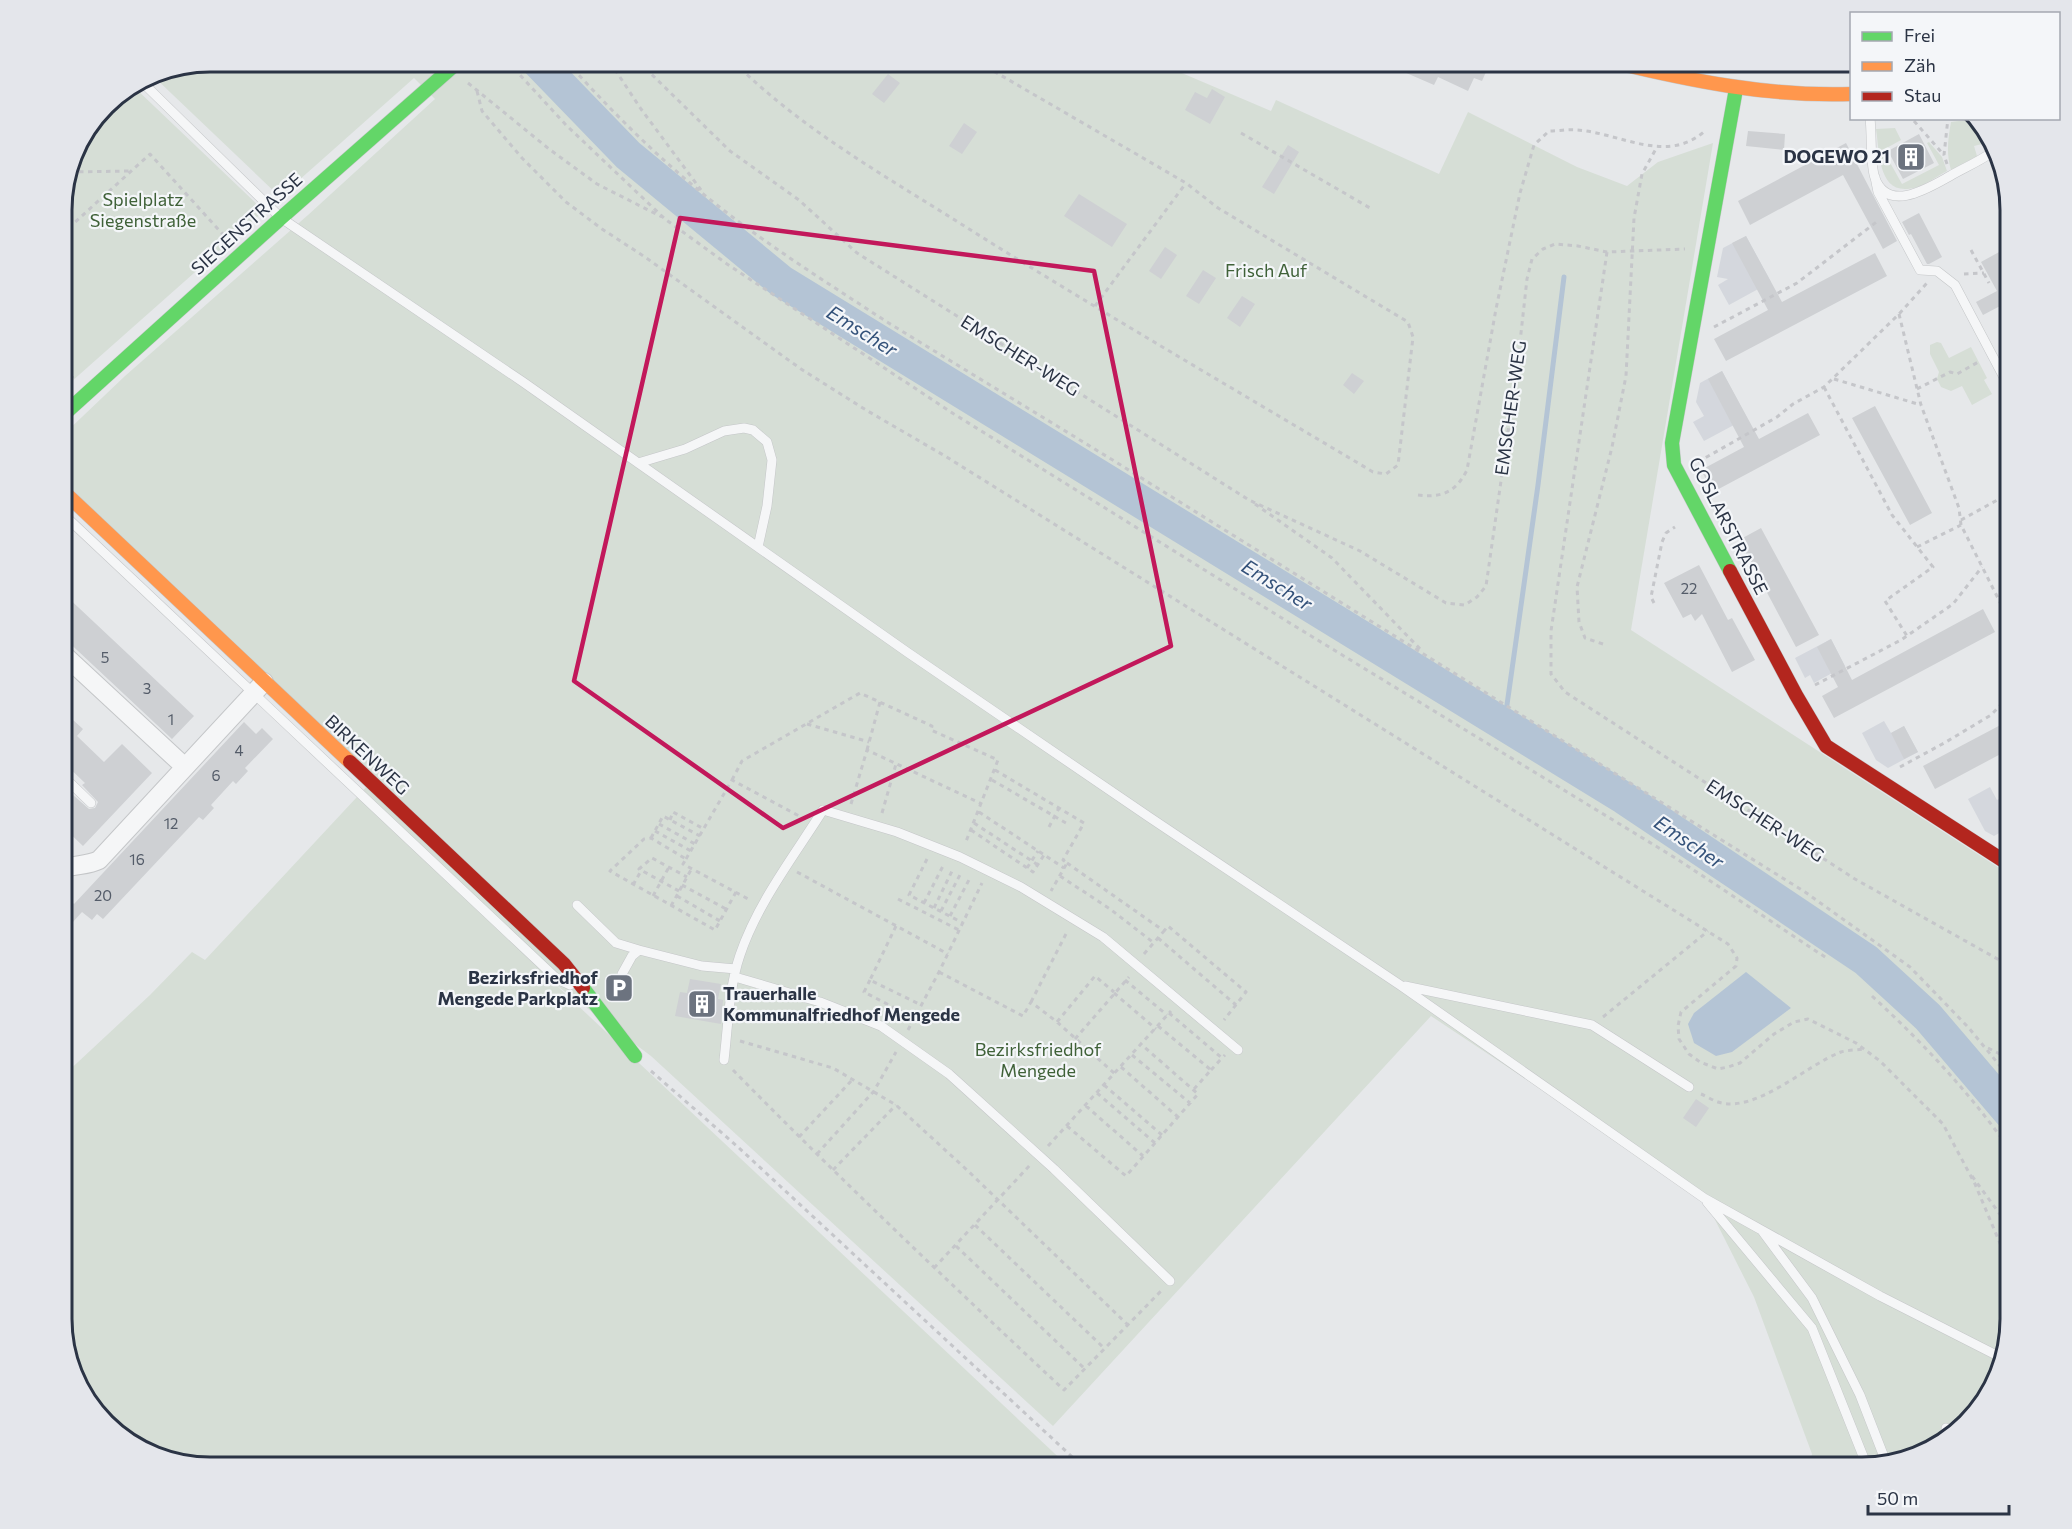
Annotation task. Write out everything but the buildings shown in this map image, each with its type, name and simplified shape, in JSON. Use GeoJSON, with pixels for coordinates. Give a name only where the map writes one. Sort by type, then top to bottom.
{"type":"FeatureCollection","features":[{"type":"Feature","properties":{"kind":"street","name":"SIEGENSTRASSE"},"geometry":{"type":"LineString","coordinates":[[72,407],[446,72]]}},
{"type":"Feature","properties":{"kind":"street"},"geometry":{"type":"LineString","coordinates":[[1658,72],[1737,89],[1787,94],[1850,94]]}},
{"type":"Feature","properties":{"kind":"street","name":"GOSLARSTRASSE"},"geometry":{"type":"LineString","coordinates":[[1737,89],[1672,443],[1674,465],[1796,695],[1826,746],[2000,859]]}},
{"type":"Feature","properties":{"kind":"street","name":"BIRKENWEG"},"geometry":{"type":"LineString","coordinates":[[72,500],[259,687],[564,964],[635,1056]]}},
{"type":"Feature","properties":{"kind":"street"},"geometry":{"type":"LineString","coordinates":[[72,662],[185,767]]}},
{"type":"Feature","properties":{"kind":"street"},"geometry":{"type":"LineString","coordinates":[[72,866],[89,865],[99,860],[259,687]]}},
{"type":"Feature","properties":{"kind":"lane"},"geometry":{"type":"LineString","coordinates":[[147,87],[281,218],[1149,817],[1400,985],[1704,1198],[1880,1296],[1995,1354]]}},
{"type":"Feature","properties":{"kind":"lane"},"geometry":{"type":"LineString","coordinates":[[1870,120],[1878,192],[1889,214],[1920,270],[1937,272],[1955,285],[2000,370]]}},
{"type":"Feature","properties":{"kind":"lane"},"geometry":{"type":"LineString","coordinates":[[1875,177],[1882,190],[1898,196],[1911,195],[1988,154]]}},
{"type":"Feature","properties":{"kind":"lane"},"geometry":{"type":"LineString","coordinates":[[638,463],[685,449],[724,431],[744,428],[753,430],[767,442],[772,460],[767,506],[758,547]]}},
{"type":"Feature","properties":{"kind":"lane"},"geometry":{"type":"LineString","coordinates":[[72,522],[259,687]]}},
{"type":"Feature","properties":{"kind":"lane"},"geometry":{"type":"LineString","coordinates":[[72,784],[91,802]]}},
{"type":"Feature","properties":{"kind":"lane"},"geometry":{"type":"LineString","coordinates":[[724,1060],[736,973],[745,941],[762,906],[823,810],[878,826],[964,858],[1074,918],[1103,937],[1238,1050]]}},
{"type":"Feature","properties":{"kind":"lane"},"geometry":{"type":"LineString","coordinates":[[577,905],[616,943],[736,973],[881,1026],[949,1074],[1170,1281]]}},
{"type":"Feature","properties":{"kind":"lane"},"geometry":{"type":"LineString","coordinates":[[622,974],[632,956],[639,950]]}},
{"type":"Feature","properties":{"kind":"lane"},"geometry":{"type":"LineString","coordinates":[[1400,985],[1592,1025],[1689,1088]]}},
{"type":"Feature","properties":{"kind":"lane"},"geometry":{"type":"LineString","coordinates":[[1704,1198],[1812,1328],[1863,1457]]}},
{"type":"Feature","properties":{"kind":"lane"},"geometry":{"type":"LineString","coordinates":[[1760,1228],[1812,1298],[1860,1395],[1883,1455]]}},
{"type":"Feature","properties":{"kind":"path"},"geometry":{"type":"LineString","coordinates":[[463,72],[477,91],[597,184],[665,219]]}},
{"type":"Feature","properties":{"kind":"path"},"geometry":{"type":"LineString","coordinates":[[517,72],[566,125],[665,219],[742,274],[954,414],[1293,626],[1677,859],[1828,959]]}},
{"type":"Feature","properties":{"kind":"path"},"geometry":{"type":"LineString","coordinates":[[577,72],[637,135],[704,194],[760,236],[887,322],[1775,873],[1867,935],[1910,967],[2000,1066]]}},
{"type":"Feature","properties":{"kind":"path"},"geometry":{"type":"LineString","coordinates":[[617,72],[704,194]]}},
{"type":"Feature","properties":{"kind":"path","name":"EMSCHER-WEG"},"geometry":{"type":"LineString","coordinates":[[649,72],[730,150],[799,200],[856,254],[1249,500],[1360,551],[1446,603],[1464,605],[1477,597],[1486,586],[1517,369],[1527,279],[1532,259],[1543,249],[1555,244],[1607,252],[1551,631],[1551,674],[1565,692],[1855,879],[2000,960]]}},
{"type":"Feature","properties":{"kind":"path"},"geometry":{"type":"LineString","coordinates":[[744,72],[814,129],[982,237],[1095,306],[1373,472],[1386,474],[1398,465],[1413,337],[1408,322],[1218,208],[1186,183],[995,72]]}},
{"type":"Feature","properties":{"kind":"path"},"geometry":{"type":"LineString","coordinates":[[477,91],[482,111],[522,158],[566,202],[801,369],[966,468],[1728,944],[1737,958],[1736,966],[1681,1012],[1677,1026],[1679,1039],[1689,1054],[1700,1062],[1718,1069],[1728,1067],[1740,1063],[1774,1034],[1794,1022],[1808,1019],[1856,1042],[1880,1061],[1943,1124],[1966,1168],[2000,1244]]}},
{"type":"Feature","properties":{"kind":"path"},"geometry":{"type":"LineString","coordinates":[[1944,155],[1948,120]]}},
{"type":"Feature","properties":{"kind":"path"},"geometry":{"type":"LineString","coordinates":[[1914,121],[1944,155],[1951,175]]}},
{"type":"Feature","properties":{"kind":"path"},"geometry":{"type":"LineString","coordinates":[[1418,495],[1432,497],[1451,491],[1461,483],[1467,470],[1498,297],[1520,193],[1534,145],[1549,131],[1577,130],[1657,147],[1680,146],[1700,136],[1707,129]]}},
{"type":"Feature","properties":{"kind":"path"},"geometry":{"type":"LineString","coordinates":[[1241,133],[1370,208]]}},
{"type":"Feature","properties":{"kind":"path"},"geometry":{"type":"LineString","coordinates":[[1603,644],[1585,638],[1578,622],[1577,587],[1612,447],[1626,376],[1634,218],[1642,174],[1657,147]]}},
{"type":"Feature","properties":{"kind":"path"},"geometry":{"type":"LineString","coordinates":[[72,225],[150,154],[240,254]]}},
{"type":"Feature","properties":{"kind":"path"},"geometry":{"type":"LineString","coordinates":[[78,172],[132,171]]}},
{"type":"Feature","properties":{"kind":"path"},"geometry":{"type":"LineString","coordinates":[[1095,306],[1186,183]]}},
{"type":"Feature","properties":{"kind":"path"},"geometry":{"type":"LineString","coordinates":[[1691,340],[1797,283],[1889,214]]}},
{"type":"Feature","properties":{"kind":"path"},"geometry":{"type":"LineString","coordinates":[[1607,252],[1678,248],[1707,252]]}},
{"type":"Feature","properties":{"kind":"path"},"geometry":{"type":"LineString","coordinates":[[1971,250],[1989,283]]}},
{"type":"Feature","properties":{"kind":"path"},"geometry":{"type":"LineString","coordinates":[[1678,473],[1777,417],[1793,404],[1824,387],[1899,314],[1937,272]]}},
{"type":"Feature","properties":{"kind":"path"},"geometry":{"type":"LineString","coordinates":[[1961,274],[1984,273]]}},
{"type":"Feature","properties":{"kind":"path"},"geometry":{"type":"LineString","coordinates":[[1899,314],[1921,405],[1959,508],[1961,522],[2000,602]]}},
{"type":"Feature","properties":{"kind":"path"},"geometry":{"type":"LineString","coordinates":[[1917,389],[1950,372],[1957,374],[1979,362],[1984,353],[1989,350]]}},
{"type":"Feature","properties":{"kind":"path"},"geometry":{"type":"LineString","coordinates":[[1833,379],[1921,405]]}},
{"type":"Feature","properties":{"kind":"path"},"geometry":{"type":"LineString","coordinates":[[1824,387],[1892,515],[1933,567],[1885,602],[1906,636]]}},
{"type":"Feature","properties":{"kind":"path"},"geometry":{"type":"LineString","coordinates":[[1917,547],[2000,499]]}},
{"type":"Feature","properties":{"kind":"path"},"geometry":{"type":"LineString","coordinates":[[1249,500],[1332,558],[1428,657]]}},
{"type":"Feature","properties":{"kind":"path"},"geometry":{"type":"LineString","coordinates":[[1654,603],[1652,597],[1662,542],[1666,533],[1675,527]]}},
{"type":"Feature","properties":{"kind":"path"},"geometry":{"type":"LineString","coordinates":[[1796,695],[1906,636],[1953,604],[1982,567]]}},
{"type":"Feature","properties":{"kind":"path"},"geometry":{"type":"LineString","coordinates":[[762,906],[683,864],[742,762],[860,693],[932,726],[931,730],[998,760],[971,830],[964,858],[941,911]]}},
{"type":"Feature","properties":{"kind":"path"},"geometry":{"type":"LineString","coordinates":[[847,817],[879,702]]}},
{"type":"Feature","properties":{"kind":"path"},"geometry":{"type":"LineString","coordinates":[[1876,779],[1946,742],[1991,715],[2000,705]]}},
{"type":"Feature","properties":{"kind":"path"},"geometry":{"type":"LineString","coordinates":[[807,724],[869,742]]}},
{"type":"Feature","properties":{"kind":"path"},"geometry":{"type":"LineString","coordinates":[[867,750],[982,805]]}},
{"type":"Feature","properties":{"kind":"path"},"geometry":{"type":"LineString","coordinates":[[878,826],[896,764]]}},
{"type":"Feature","properties":{"kind":"path"},"geometry":{"type":"LineString","coordinates":[[995,770],[1084,823],[1063,860],[1164,931]]}},
{"type":"Feature","properties":{"kind":"path"},"geometry":{"type":"LineString","coordinates":[[992,779],[1066,823]]}},
{"type":"Feature","properties":{"kind":"path"},"geometry":{"type":"LineString","coordinates":[[732,780],[814,824]]}},
{"type":"Feature","properties":{"kind":"path"},"geometry":{"type":"LineString","coordinates":[[1049,827],[1059,808]]}},
{"type":"Feature","properties":{"kind":"path"},"geometry":{"type":"LineString","coordinates":[[669,820],[674,812],[704,829]]}},
{"type":"Feature","properties":{"kind":"path"},"geometry":{"type":"LineString","coordinates":[[979,812],[1064,868]]}},
{"type":"Feature","properties":{"kind":"path"},"geometry":{"type":"LineString","coordinates":[[651,838],[663,816],[700,836]]}},
{"type":"Feature","properties":{"kind":"path"},"geometry":{"type":"LineString","coordinates":[[974,823],[1038,865]]}},
{"type":"Feature","properties":{"kind":"path"},"geometry":{"type":"LineString","coordinates":[[659,824],[695,844]]}},
{"type":"Feature","properties":{"kind":"path"},"geometry":{"type":"LineString","coordinates":[[971,830],[1033,872],[1044,855]]}},
{"type":"Feature","properties":{"kind":"path"},"geometry":{"type":"LineString","coordinates":[[655,831],[691,851]]}},
{"type":"Feature","properties":{"kind":"path"},"geometry":{"type":"LineString","coordinates":[[686,859],[651,838],[644,839],[610,871],[715,930],[736,892]]}},
{"type":"Feature","properties":{"kind":"path"},"geometry":{"type":"LineString","coordinates":[[934,846],[909,895],[963,923]]}},
{"type":"Feature","properties":{"kind":"path"},"geometry":{"type":"LineString","coordinates":[[1027,868],[1038,851]]}},
{"type":"Feature","properties":{"kind":"path"},"geometry":{"type":"LineString","coordinates":[[924,903],[950,853]]}},
{"type":"Feature","properties":{"kind":"path"},"geometry":{"type":"LineString","coordinates":[[633,885],[641,871],[639,869],[652,858],[687,877]]}},
{"type":"Feature","properties":{"kind":"path"},"geometry":{"type":"LineString","coordinates":[[934,908],[964,858]]}},
{"type":"Feature","properties":{"kind":"path"},"geometry":{"type":"LineString","coordinates":[[1045,902],[1067,862]]}},
{"type":"Feature","properties":{"kind":"path"},"geometry":{"type":"LineString","coordinates":[[950,916],[977,865]]}},
{"type":"Feature","properties":{"kind":"path"},"geometry":{"type":"LineString","coordinates":[[653,896],[669,867]]}},
{"type":"Feature","properties":{"kind":"path"},"geometry":{"type":"LineString","coordinates":[[787,867],[948,954]]}},
{"type":"Feature","properties":{"kind":"path"},"geometry":{"type":"LineString","coordinates":[[671,906],[692,868]]}},
{"type":"Feature","properties":{"kind":"path"},"geometry":{"type":"LineString","coordinates":[[817,1154],[874,1092],[939,972],[988,870]]}},
{"type":"Feature","properties":{"kind":"path"},"geometry":{"type":"LineString","coordinates":[[641,871],[661,881],[720,921]]}},
{"type":"Feature","properties":{"kind":"path"},"geometry":{"type":"LineString","coordinates":[[1059,876],[1110,909],[1154,943]]}},
{"type":"Feature","properties":{"kind":"path"},"geometry":{"type":"LineString","coordinates":[[682,885],[726,909]]}},
{"type":"Feature","properties":{"kind":"path"},"geometry":{"type":"LineString","coordinates":[[898,899],[959,930]]}},
{"type":"Feature","properties":{"kind":"path"},"geometry":{"type":"LineString","coordinates":[[939,972],[1023,1016],[1074,918]]}},
{"type":"Feature","properties":{"kind":"path"},"geometry":{"type":"LineString","coordinates":[[896,926],[864,992],[914,1018]]}},
{"type":"Feature","properties":{"kind":"path"},"geometry":{"type":"LineString","coordinates":[[1075,1039],[1168,926],[1246,992],[1215,1030]]}},
{"type":"Feature","properties":{"kind":"path"},"geometry":{"type":"LineString","coordinates":[[1592,1025],[1616,1009],[1708,931]]}},
{"type":"Feature","properties":{"kind":"path"},"geometry":{"type":"LineString","coordinates":[[1158,938],[1236,1005]]}},
{"type":"Feature","properties":{"kind":"path"},"geometry":{"type":"LineString","coordinates":[[1057,1022],[1095,976],[1211,1070]]}},
{"type":"Feature","properties":{"kind":"path"},"geometry":{"type":"LineString","coordinates":[[870,980],[921,1005]]}},
{"type":"Feature","properties":{"kind":"path"},"geometry":{"type":"LineString","coordinates":[[1125,980],[1167,1015]]}},
{"type":"Feature","properties":{"kind":"path"},"geometry":{"type":"LineString","coordinates":[[1872,996],[1945,1068],[1976,1103],[2000,1136]]}},
{"type":"Feature","properties":{"kind":"path"},"geometry":{"type":"LineString","coordinates":[[934,1268],[1098,1093],[1180,1001]]}},
{"type":"Feature","properties":{"kind":"path"},"geometry":{"type":"LineString","coordinates":[[1031,1002],[1057,1022],[1114,1074]]}},
{"type":"Feature","properties":{"kind":"path"},"geometry":{"type":"LineString","coordinates":[[727,1037],[833,1068],[896,1105],[1128,1325]]}},
{"type":"Feature","properties":{"kind":"path"},"geometry":{"type":"LineString","coordinates":[[1067,1126],[1126,1176],[1198,1094],[1142,1045]]}},
{"type":"Feature","properties":{"kind":"path"},"geometry":{"type":"LineString","coordinates":[[1984,1046],[2000,1054]]}},
{"type":"Feature","properties":{"kind":"path"},"geometry":{"type":"LineString","coordinates":[[1689,1088],[1719,1103],[1738,1103],[1768,1095],[1806,1069],[1842,1052],[1864,1048]]}},
{"type":"Feature","properties":{"kind":"path"},"geometry":{"type":"LineString","coordinates":[[1132,1055],[1190,1103]]}},
{"type":"Feature","properties":{"kind":"path"},"geometry":{"type":"LineString","coordinates":[[635,1056],[738,1147],[1072,1457]]}},
{"type":"Feature","properties":{"kind":"path"},"geometry":{"type":"LineString","coordinates":[[1194,1090],[1222,1058]]}},
{"type":"Feature","properties":{"kind":"path"},"geometry":{"type":"LineString","coordinates":[[724,1060],[833,1170],[1064,1390],[1170,1281]]}},
{"type":"Feature","properties":{"kind":"path"},"geometry":{"type":"LineString","coordinates":[[1121,1067],[1178,1117]]}},
{"type":"Feature","properties":{"kind":"path"},"geometry":{"type":"LineString","coordinates":[[800,1137],[853,1079]]}},
{"type":"Feature","properties":{"kind":"path"},"geometry":{"type":"LineString","coordinates":[[1104,1085],[1162,1135]]}},
{"type":"Feature","properties":{"kind":"path"},"geometry":{"type":"LineString","coordinates":[[1098,1093],[1155,1143]]}},
{"type":"Feature","properties":{"kind":"path"},"geometry":{"type":"LineString","coordinates":[[833,1170],[896,1105]]}},
{"type":"Feature","properties":{"kind":"path"},"geometry":{"type":"LineString","coordinates":[[1085,1106],[1143,1156]]}},
{"type":"Feature","properties":{"kind":"path"},"geometry":{"type":"LineString","coordinates":[[1966,1168],[2000,1214]]}},
{"type":"Feature","properties":{"kind":"path"},"geometry":{"type":"LineString","coordinates":[[975,1225],[1105,1348]]}},
{"type":"Feature","properties":{"kind":"path"},"geometry":{"type":"LineString","coordinates":[[956,1245],[1085,1369]]}},
{"type":"Feature","properties":{"kind":"highlighted area"},"geometry":{"type":"Polygon","coordinates":[[[680,218],[1094,271],[1171,646],[783,828],[574,681],[680,218]]]}},
{"type":"Feature","properties":{"kind":"shaded area"},"geometry":{"type":"Polygon","coordinates":[[[1746,236],[1771,282],[1729,305],[1718,285],[1728,279],[1717,277],[1723,248],[1746,236]]]}},
{"type":"Feature","properties":{"kind":"shaded area"},"geometry":{"type":"Polygon","coordinates":[[[1722,371],[1747,418],[1704,441],[1693,422],[1704,416],[1696,402],[1700,383],[1722,371]]]}},
{"type":"Feature","properties":{"kind":"shaded area"},"geometry":{"type":"Polygon","coordinates":[[[1831,639],[1845,666],[1814,683],[1810,675],[1805,678],[1795,658],[1831,639]]]}},
{"type":"Feature","properties":{"kind":"shaded area"},"geometry":{"type":"Polygon","coordinates":[[[1884,721],[1891,733],[1904,726],[1918,752],[1888,768],[1876,760],[1862,733],[1884,721]]]}},
{"type":"Feature","properties":{"kind":"shaded area"},"geometry":{"type":"Polygon","coordinates":[[[1990,787],[1997,800],[2000,798],[2000,833],[1994,836],[1985,831],[1968,799],[1990,787]]]}},
{"type":"Feature","properties":{"kind":"green space"},"geometry":{"type":"Polygon","coordinates":[[[201,72],[548,72],[628,155],[707,219],[568,72],[1179,72],[1271,111],[1276,100],[1439,174],[1468,112],[1577,167],[1627,186],[1658,162],[1713,143],[1631,630],[2000,869],[1999,1337],[1993,1363],[1971,1403],[1946,1428],[1923,1443],[1906,1450],[1880,1456],[1811,1457],[1754,1297],[1704,1198],[1431,1016],[1053,1426],[651,1056],[556,985],[1058,1457],[210,1457],[192,1456],[166,1450],[126,1428],[101,1403],[86,1380],[73,1337],[72,1068],[150,995],[192,952],[205,960],[370,783],[72,489],[72,426],[125,376],[308,215],[435,99],[414,78],[280,197],[159,82],[201,72]]]}},
{"type":"Feature","properties":{"kind":"green space","name":"Spielplatz Siegenstraße"},"geometry":{"type":"Polygon","coordinates":[[[139,92],[264,211],[72,381],[73,192],[86,149],[106,119],[119,106],[139,92]]]}},
{"type":"Feature","properties":{"kind":"green space"},"geometry":{"type":"Polygon","coordinates":[[[1967,120],[1982,144],[1974,146],[1977,156],[1951,170],[1948,146],[1951,122],[1967,120]]]}},
{"type":"Feature","properties":{"kind":"green space"},"geometry":{"type":"Polygon","coordinates":[[[1895,128],[1901,140],[1883,150],[1902,184],[1939,165],[1927,143],[1929,142],[1942,157],[1947,171],[1917,187],[1904,189],[1895,187],[1883,172],[1876,129],[1895,128]]]}},
{"type":"Feature","properties":{"kind":"green space"},"geometry":{"type":"Polygon","coordinates":[[[1941,343],[1949,358],[1971,347],[1987,378],[1984,380],[1992,394],[1972,405],[1962,386],[1951,391],[1941,387],[1937,379],[1939,372],[1930,354],[1930,345],[1941,343]]]}},
{"type":"Feature","properties":{"kind":"water"},"geometry":{"type":"Polygon","coordinates":[[[1746,972],[1791,1008],[1732,1052],[1716,1056],[1694,1043],[1688,1024],[1694,1013],[1746,972]]]}},
{"type":"Feature","properties":{"kind":"waterway","name":"Emscher"},"geometry":{"type":"LineString","coordinates":[[548,72],[628,155],[781,281],[1624,798],[1866,960],[1928,1017],[2000,1101]]}},
{"type":"Feature","properties":{"kind":"waterway"},"geometry":{"type":"LineString","coordinates":[[1504,726],[1564,277]]}},
{"type":"Feature","properties":{"kind":"traffic: fast"},"geometry":{"type":"LineString","coordinates":[[72,407],[447,72]]}},
{"type":"Feature","properties":{"kind":"traffic: fast"},"geometry":{"type":"LineString","coordinates":[[1730,571],[1674,465],[1672,443],[1736,89]]}},
{"type":"Feature","properties":{"kind":"traffic: fast"},"geometry":{"type":"LineString","coordinates":[[583,988],[635,1056]]}},
{"type":"Feature","properties":{"kind":"traffic: slow"},"geometry":{"type":"LineString","coordinates":[[1658,72],[1761,90],[1850,94]]}},
{"type":"Feature","properties":{"kind":"traffic: slow"},"geometry":{"type":"LineString","coordinates":[[72,499],[350,762]]}},
{"type":"Feature","properties":{"kind":"traffic: jam"},"geometry":{"type":"LineString","coordinates":[[1730,571],[1826,746],[2000,859]]}},
{"type":"Feature","properties":{"kind":"traffic: jam"},"geometry":{"type":"LineString","coordinates":[[350,762],[564,964],[583,988]]}},
{"type":"Feature","properties":{"kind":"place","name":"DOGEWO 21"},"geometry":{"type":"Point","coordinates":[1911,157]}},
{"type":"Feature","properties":{"kind":"place","name":"Bezirksfriedhof Mengede Parkplatz"},"geometry":{"type":"Point","coordinates":[619,988]}},
{"type":"Feature","properties":{"kind":"place","name":"Trauerhalle Kommunalfriedhof Mengede"},"geometry":{"type":"Point","coordinates":[702,1004]}},
{"type":"Feature","properties":{"kind":"park label","name":"Frisch Auf"},"geometry":{"type":"Point","coordinates":[1266,271]}},
{"type":"Feature","properties":{"kind":"park label","name":"Bezirksfriedhof Mengede"},"geometry":{"type":"Point","coordinates":[1038,1060]}}]}
